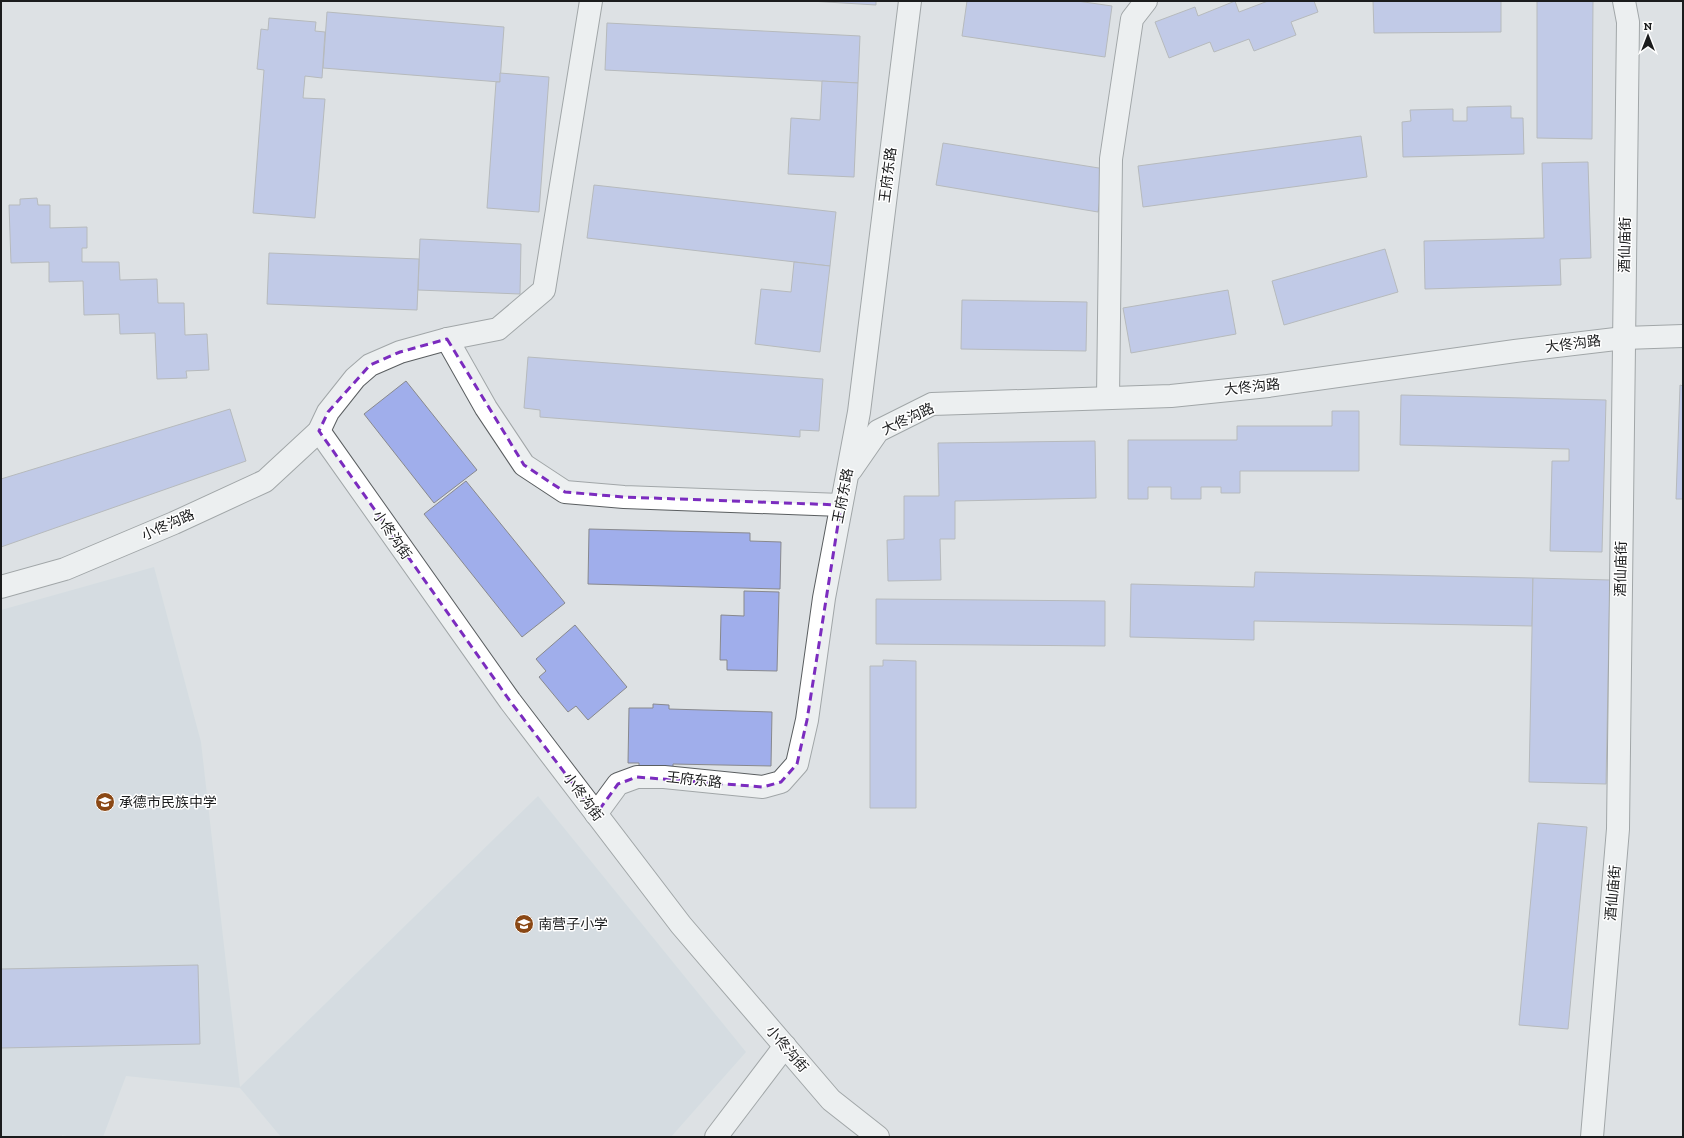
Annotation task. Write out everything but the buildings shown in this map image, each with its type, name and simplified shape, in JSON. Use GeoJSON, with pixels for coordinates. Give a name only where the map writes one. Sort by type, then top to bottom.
{"type":"FeatureCollection","features":[{"type":"Feature","properties":{"kind":"street","name":"小佟沟路"},"geometry":{"type":"LineString","coordinates":[[1,587],[65,569],[174,523],[265,481],[318,431],[328,412],[355,378],[370,365],[400,352],[447,339],[498,329],[544,290],[591,1]]}},
{"type":"Feature","properties":{"kind":"street","name":"王府东路"},"geometry":{"type":"LineString","coordinates":[[596,814],[618,784],[637,776],[664,776],[763,787],[781,782],[797,764],[807,720],[824,598],[859,412],[910,1]]}},
{"type":"Feature","properties":{"kind":"street"},"geometry":{"type":"LineString","coordinates":[[1108,398],[1111,159],[1132,19],[1146,1]]}},
{"type":"Feature","properties":{"kind":"street","name":"酒仙庙街"},"geometry":{"type":"LineString","coordinates":[[1592,1137],[1618,830],[1628,22],[1624,1]]}},
{"type":"Feature","properties":{"kind":"street","name":"大佟沟路"},"geometry":{"type":"LineString","coordinates":[[847,476],[878,431],[932,404],[1171,396],[1268,386],[1515,351],[1624,338],[1683,336]]}},
{"type":"Feature","properties":{"kind":"street"},"geometry":{"type":"LineString","coordinates":[[447,339],[486,408],[524,465],[565,492],[624,497],[842,505]]}},
{"type":"Feature","properties":{"kind":"street","name":"小佟沟街"},"geometry":{"type":"LineString","coordinates":[[318,431],[510,701],[681,925],[831,1100],[878,1137]]}},
{"type":"Feature","properties":{"kind":"street"},"geometry":{"type":"LineString","coordinates":[[716,1137],[785,1046]]}},
{"type":"Feature","properties":{"kind":"highlighted area"},"geometry":{"type":"Polygon","coordinates":[[[447,339],[524,465],[565,492],[624,497],[841,505],[807,720],[797,764],[781,782],[763,787],[637,777],[618,784],[596,814],[510,701],[319,431],[328,412],[370,365],[400,352],[447,339]]]}},
{"type":"Feature","properties":{"kind":"shaded area"},"geometry":{"type":"Polygon","coordinates":[[[154,567],[201,742],[240,1087],[538,796],[746,1052],[671,1137],[281,1137],[240,1088],[126,1076],[103,1137],[71,1137],[62,1135],[62,1137],[1,1137],[1,610],[154,567]]]}},
{"type":"Feature","properties":{"kind":"place","name":"承德市民族中学"},"geometry":{"type":"Point","coordinates":[105,802]}},
{"type":"Feature","properties":{"kind":"place","name":"南营子小学"},"geometry":{"type":"Point","coordinates":[524,924]}}]}
